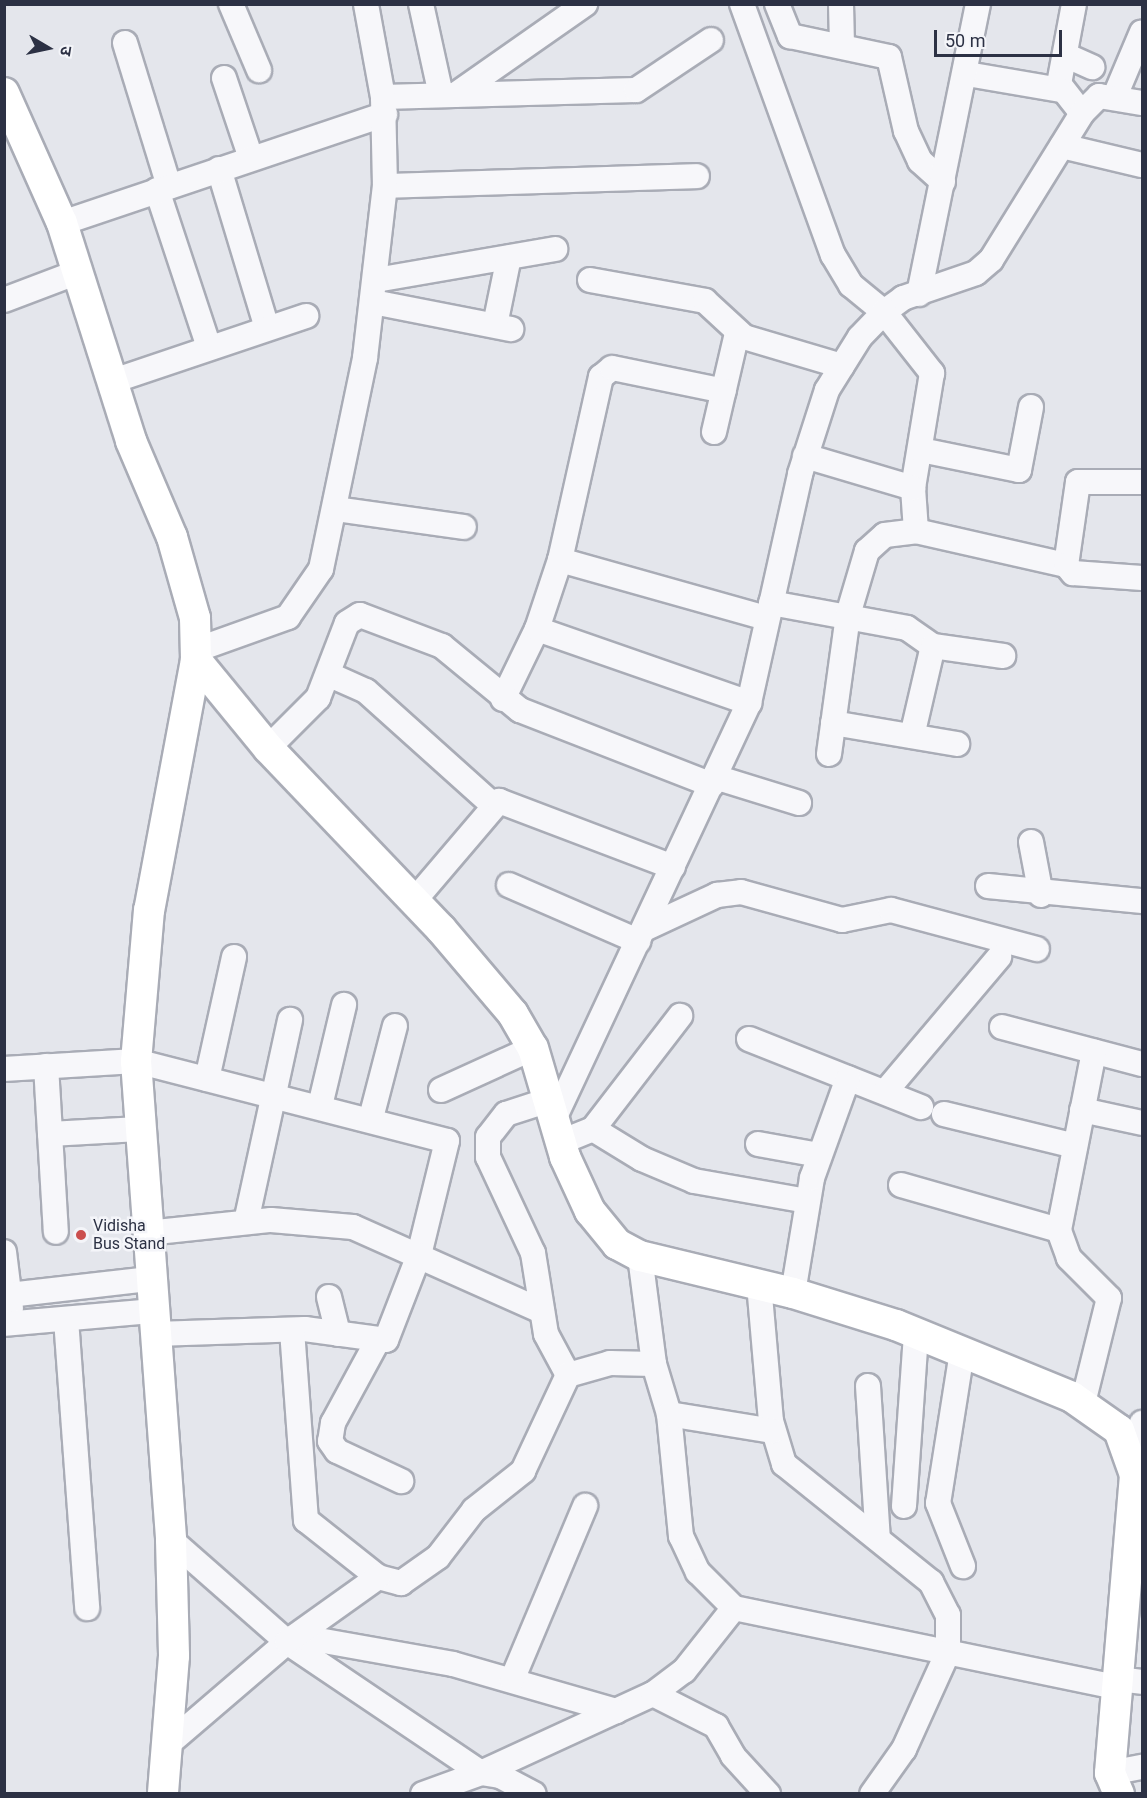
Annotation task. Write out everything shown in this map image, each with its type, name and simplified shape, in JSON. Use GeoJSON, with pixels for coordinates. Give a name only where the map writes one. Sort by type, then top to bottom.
{"type":"FeatureCollection","features":[{"type":"Feature","properties":{"kind":"main road"},"geometry":{"type":"LineString","coordinates":[[4,93],[15,139],[62,223],[113,381],[188,586],[196,655],[159,846],[136,1061],[139,1129],[171,1540],[174,1656],[163,1794]]}},
{"type":"Feature","properties":{"kind":"main road"},"geometry":{"type":"LineString","coordinates":[[196,655],[268,748],[413,902],[513,1014],[534,1048],[555,1120],[590,1211],[617,1244],[640,1256],[793,1293],[916,1333],[1083,1403],[1119,1431],[1138,1438],[1126,1683],[1113,1787]]}},
{"type":"Feature","properties":{"kind":"street"},"geometry":{"type":"LineString","coordinates":[[231,4],[259,70]]}},
{"type":"Feature","properties":{"kind":"street"},"geometry":{"type":"LineString","coordinates":[[196,655],[288,617],[315,583],[336,509],[375,291],[385,186],[384,106],[366,4]]}},
{"type":"Feature","properties":{"kind":"street"},"geometry":{"type":"LineString","coordinates":[[448,95],[585,4]]}},
{"type":"Feature","properties":{"kind":"street"},"geometry":{"type":"LineString","coordinates":[[742,4],[832,255],[851,285],[884,312],[932,373],[913,488],[916,531]]}},
{"type":"Feature","properties":{"kind":"street"},"geometry":{"type":"LineString","coordinates":[[777,4],[790,36],[877,52],[894,64],[906,131],[920,161],[943,182]]}},
{"type":"Feature","properties":{"kind":"street"},"geometry":{"type":"LineString","coordinates":[[841,4],[842,46]]}},
{"type":"Feature","properties":{"kind":"street"},"geometry":{"type":"LineString","coordinates":[[919,294],[967,74],[978,4]]}},
{"type":"Feature","properties":{"kind":"street"},"geometry":{"type":"LineString","coordinates":[[1061,90],[1074,4]]}},
{"type":"Feature","properties":{"kind":"street"},"geometry":{"type":"LineString","coordinates":[[425,7],[448,95]]}},
{"type":"Feature","properties":{"kind":"street"},"geometry":{"type":"LineString","coordinates":[[1115,96],[1143,32]]}},
{"type":"Feature","properties":{"kind":"street"},"geometry":{"type":"LineString","coordinates":[[62,223],[251,158],[384,106],[448,95],[636,90],[711,40]]}},
{"type":"Feature","properties":{"kind":"street"},"geometry":{"type":"LineString","coordinates":[[124,43],[209,347]]}},
{"type":"Feature","properties":{"kind":"street"},"geometry":{"type":"LineString","coordinates":[[1065,55],[1092,67]]}},
{"type":"Feature","properties":{"kind":"street"},"geometry":{"type":"LineString","coordinates":[[967,74],[1061,90],[1082,113]]}},
{"type":"Feature","properties":{"kind":"street"},"geometry":{"type":"LineString","coordinates":[[224,78],[251,158]]}},
{"type":"Feature","properties":{"kind":"street"},"geometry":{"type":"LineString","coordinates":[[555,1120],[749,703],[806,456],[827,390],[842,366],[884,312],[919,294],[976,273],[991,261],[1082,113],[1099,96],[1115,96],[1143,103]]}},
{"type":"Feature","properties":{"kind":"street"},"geometry":{"type":"LineString","coordinates":[[1062,146],[1143,165]]}},
{"type":"Feature","properties":{"kind":"street"},"geometry":{"type":"LineString","coordinates":[[219,169],[267,328]]}},
{"type":"Feature","properties":{"kind":"street"},"geometry":{"type":"LineString","coordinates":[[385,186],[697,176]]}},
{"type":"Feature","properties":{"kind":"street"},"geometry":{"type":"LineString","coordinates":[[375,291],[509,257],[555,249]]}},
{"type":"Feature","properties":{"kind":"street"},"geometry":{"type":"LineString","coordinates":[[375,291],[503,327],[509,257]]}},
{"type":"Feature","properties":{"kind":"street"},"geometry":{"type":"LineString","coordinates":[[4,300],[78,272]]}},
{"type":"Feature","properties":{"kind":"street"},"geometry":{"type":"LineString","coordinates":[[590,280],[705,301],[737,333],[842,366]]}},
{"type":"Feature","properties":{"kind":"street"},"geometry":{"type":"LineString","coordinates":[[113,381],[306,316]]}},
{"type":"Feature","properties":{"kind":"street"},"geometry":{"type":"LineString","coordinates":[[714,432],[737,333]]}},
{"type":"Feature","properties":{"kind":"street"},"geometry":{"type":"LineString","coordinates":[[503,699],[537,629],[561,560],[607,370],[724,391]]}},
{"type":"Feature","properties":{"kind":"street"},"geometry":{"type":"LineString","coordinates":[[921,450],[1019,470],[1031,407]]}},
{"type":"Feature","properties":{"kind":"street"},"geometry":{"type":"LineString","coordinates":[[806,456],[913,488]]}},
{"type":"Feature","properties":{"kind":"street"},"geometry":{"type":"LineString","coordinates":[[1066,565],[1078,482],[1143,483]]}},
{"type":"Feature","properties":{"kind":"street"},"geometry":{"type":"LineString","coordinates":[[336,509],[464,527]]}},
{"type":"Feature","properties":{"kind":"street"},"geometry":{"type":"LineString","coordinates":[[829,754],[848,615],[874,540],[916,531],[1066,565],[1073,573],[1143,578]]}},
{"type":"Feature","properties":{"kind":"street"},"geometry":{"type":"LineString","coordinates":[[561,560],[769,610],[848,615],[907,628],[933,646],[1004,656]]}},
{"type":"Feature","properties":{"kind":"street"},"geometry":{"type":"LineString","coordinates":[[268,748],[301,719],[330,675],[347,623],[360,615],[442,646],[503,699],[714,781],[799,803]]}},
{"type":"Feature","properties":{"kind":"street"},"geometry":{"type":"LineString","coordinates":[[537,629],[749,703]]}},
{"type":"Feature","properties":{"kind":"street"},"geometry":{"type":"LineString","coordinates":[[912,736],[933,646]]}},
{"type":"Feature","properties":{"kind":"street"},"geometry":{"type":"LineString","coordinates":[[330,675],[366,691],[493,805]]}},
{"type":"Feature","properties":{"kind":"street"},"geometry":{"type":"LineString","coordinates":[[833,723],[957,744]]}},
{"type":"Feature","properties":{"kind":"street"},"geometry":{"type":"LineString","coordinates":[[413,902],[493,805],[510,801],[673,867]]}},
{"type":"Feature","properties":{"kind":"street"},"geometry":{"type":"LineString","coordinates":[[1031,842],[1041,895]]}},
{"type":"Feature","properties":{"kind":"street"},"geometry":{"type":"LineString","coordinates":[[509,885],[641,935],[717,895],[741,892],[842,920],[891,910],[1038,949]]}},
{"type":"Feature","properties":{"kind":"street"},"geometry":{"type":"LineString","coordinates":[[988,886],[1041,895],[1143,902]]}},
{"type":"Feature","properties":{"kind":"street"},"geometry":{"type":"LineString","coordinates":[[207,1079],[234,957]]}},
{"type":"Feature","properties":{"kind":"street"},"geometry":{"type":"LineString","coordinates":[[885,1092],[999,957]]}},
{"type":"Feature","properties":{"kind":"street"},"geometry":{"type":"LineString","coordinates":[[320,1106],[344,1005]]}},
{"type":"Feature","properties":{"kind":"street"},"geometry":{"type":"LineString","coordinates":[[593,1130],[680,1016]]}},
{"type":"Feature","properties":{"kind":"street"},"geometry":{"type":"LineString","coordinates":[[246,1222],[290,1020]]}},
{"type":"Feature","properties":{"kind":"street"},"geometry":{"type":"LineString","coordinates":[[371,1118],[395,1026]]}},
{"type":"Feature","properties":{"kind":"street"},"geometry":{"type":"LineString","coordinates":[[1002,1027],[1143,1064]]}},
{"type":"Feature","properties":{"kind":"street"},"geometry":{"type":"LineString","coordinates":[[749,1039],[921,1107]]}},
{"type":"Feature","properties":{"kind":"street"},"geometry":{"type":"LineString","coordinates":[[441,1090],[534,1048]]}},
{"type":"Feature","properties":{"kind":"street"},"geometry":{"type":"LineString","coordinates":[[1083,1403],[1108,1298],[1069,1258],[1059,1230],[1094,1051]]}},
{"type":"Feature","properties":{"kind":"street"},"geometry":{"type":"LineString","coordinates":[[4,1069],[136,1061],[371,1118],[447,1141],[419,1255],[392,1334],[378,1340],[291,1330],[66,1319],[9,1324],[9,1295],[4,1251]]}},
{"type":"Feature","properties":{"kind":"street"},"geometry":{"type":"LineString","coordinates":[[46,1066],[56,1232]]}},
{"type":"Feature","properties":{"kind":"street"},"geometry":{"type":"LineString","coordinates":[[793,1293],[807,1201],[819,1155],[848,1078]]}},
{"type":"Feature","properties":{"kind":"street"},"geometry":{"type":"LineString","coordinates":[[1082,1110],[1143,1123]]}},
{"type":"Feature","properties":{"kind":"street"},"geometry":{"type":"LineString","coordinates":[[568,1375],[552,1353],[542,1311],[533,1252],[488,1157],[488,1137],[506,1114],[555,1120],[593,1130],[642,1159],[694,1181],[807,1201]]}},
{"type":"Feature","properties":{"kind":"street"},"geometry":{"type":"LineString","coordinates":[[944,1114],[1075,1146]]}},
{"type":"Feature","properties":{"kind":"street"},"geometry":{"type":"LineString","coordinates":[[50,1134],[139,1129]]}},
{"type":"Feature","properties":{"kind":"street"},"geometry":{"type":"LineString","coordinates":[[758,1144],[819,1155]]}},
{"type":"Feature","properties":{"kind":"street"},"geometry":{"type":"LineString","coordinates":[[902,1185],[1059,1230]]}},
{"type":"Feature","properties":{"kind":"street"},"geometry":{"type":"LineString","coordinates":[[147,1233],[246,1222],[310,1220],[353,1227],[419,1255],[475,1286],[542,1311]]}},
{"type":"Feature","properties":{"kind":"street"},"geometry":{"type":"LineString","coordinates":[[640,1256],[654,1364],[669,1414],[681,1536],[698,1572],[734,1608],[948,1652],[1126,1683]]}},
{"type":"Feature","properties":{"kind":"street"},"geometry":{"type":"LineString","coordinates":[[9,1295],[150,1279]]}},
{"type":"Feature","properties":{"kind":"street"},"geometry":{"type":"LineString","coordinates":[[759,1284],[773,1431],[784,1464],[931,1582],[943,1599],[948,1652],[904,1749],[872,1794]]}},
{"type":"Feature","properties":{"kind":"street"},"geometry":{"type":"LineString","coordinates":[[329,1297],[338,1334]]}},
{"type":"Feature","properties":{"kind":"street"},"geometry":{"type":"LineString","coordinates":[[66,1319],[87,1608]]}},
{"type":"Feature","properties":{"kind":"street"},"geometry":{"type":"LineString","coordinates":[[291,1330],[306,1520],[378,1577],[401,1583],[430,1563],[474,1510],[523,1471],[568,1375],[610,1363],[654,1364]]}},
{"type":"Feature","properties":{"kind":"street"},"geometry":{"type":"LineString","coordinates":[[904,1506],[916,1333]]}},
{"type":"Feature","properties":{"kind":"street"},"geometry":{"type":"LineString","coordinates":[[378,1340],[333,1423],[330,1441],[337,1451],[401,1481]]}},
{"type":"Feature","properties":{"kind":"street"},"geometry":{"type":"LineString","coordinates":[[963,1352],[938,1503],[963,1566]]}},
{"type":"Feature","properties":{"kind":"street"},"geometry":{"type":"LineString","coordinates":[[868,1386],[878,1539]]}},
{"type":"Feature","properties":{"kind":"street"},"geometry":{"type":"LineString","coordinates":[[669,1414],[773,1431]]}},
{"type":"Feature","properties":{"kind":"street"},"geometry":{"type":"LineString","coordinates":[[512,1680],[585,1506]]}},
{"type":"Feature","properties":{"kind":"street"},"geometry":{"type":"LineString","coordinates":[[171,1540],[291,1639],[481,1773],[500,1776],[534,1794]]}},
{"type":"Feature","properties":{"kind":"street"},"geometry":{"type":"LineString","coordinates":[[167,1745],[291,1639],[378,1577]]}},
{"type":"Feature","properties":{"kind":"street"},"geometry":{"type":"LineString","coordinates":[[423,1794],[481,1773],[653,1694],[684,1671],[734,1608]]}},
{"type":"Feature","properties":{"kind":"street"},"geometry":{"type":"LineString","coordinates":[[291,1639],[512,1680],[616,1711]]}},
{"type":"Feature","properties":{"kind":"street"},"geometry":{"type":"LineString","coordinates":[[653,1694],[716,1726],[733,1756],[768,1794]]}},
{"type":"Feature","properties":{"kind":"street"},"geometry":{"type":"LineString","coordinates":[[1113,1787],[1143,1767]]}},
{"type":"Feature","properties":{"kind":"place","name":"Vidisha Bus Stand"},"geometry":{"type":"Point","coordinates":[81,1235]}}]}
